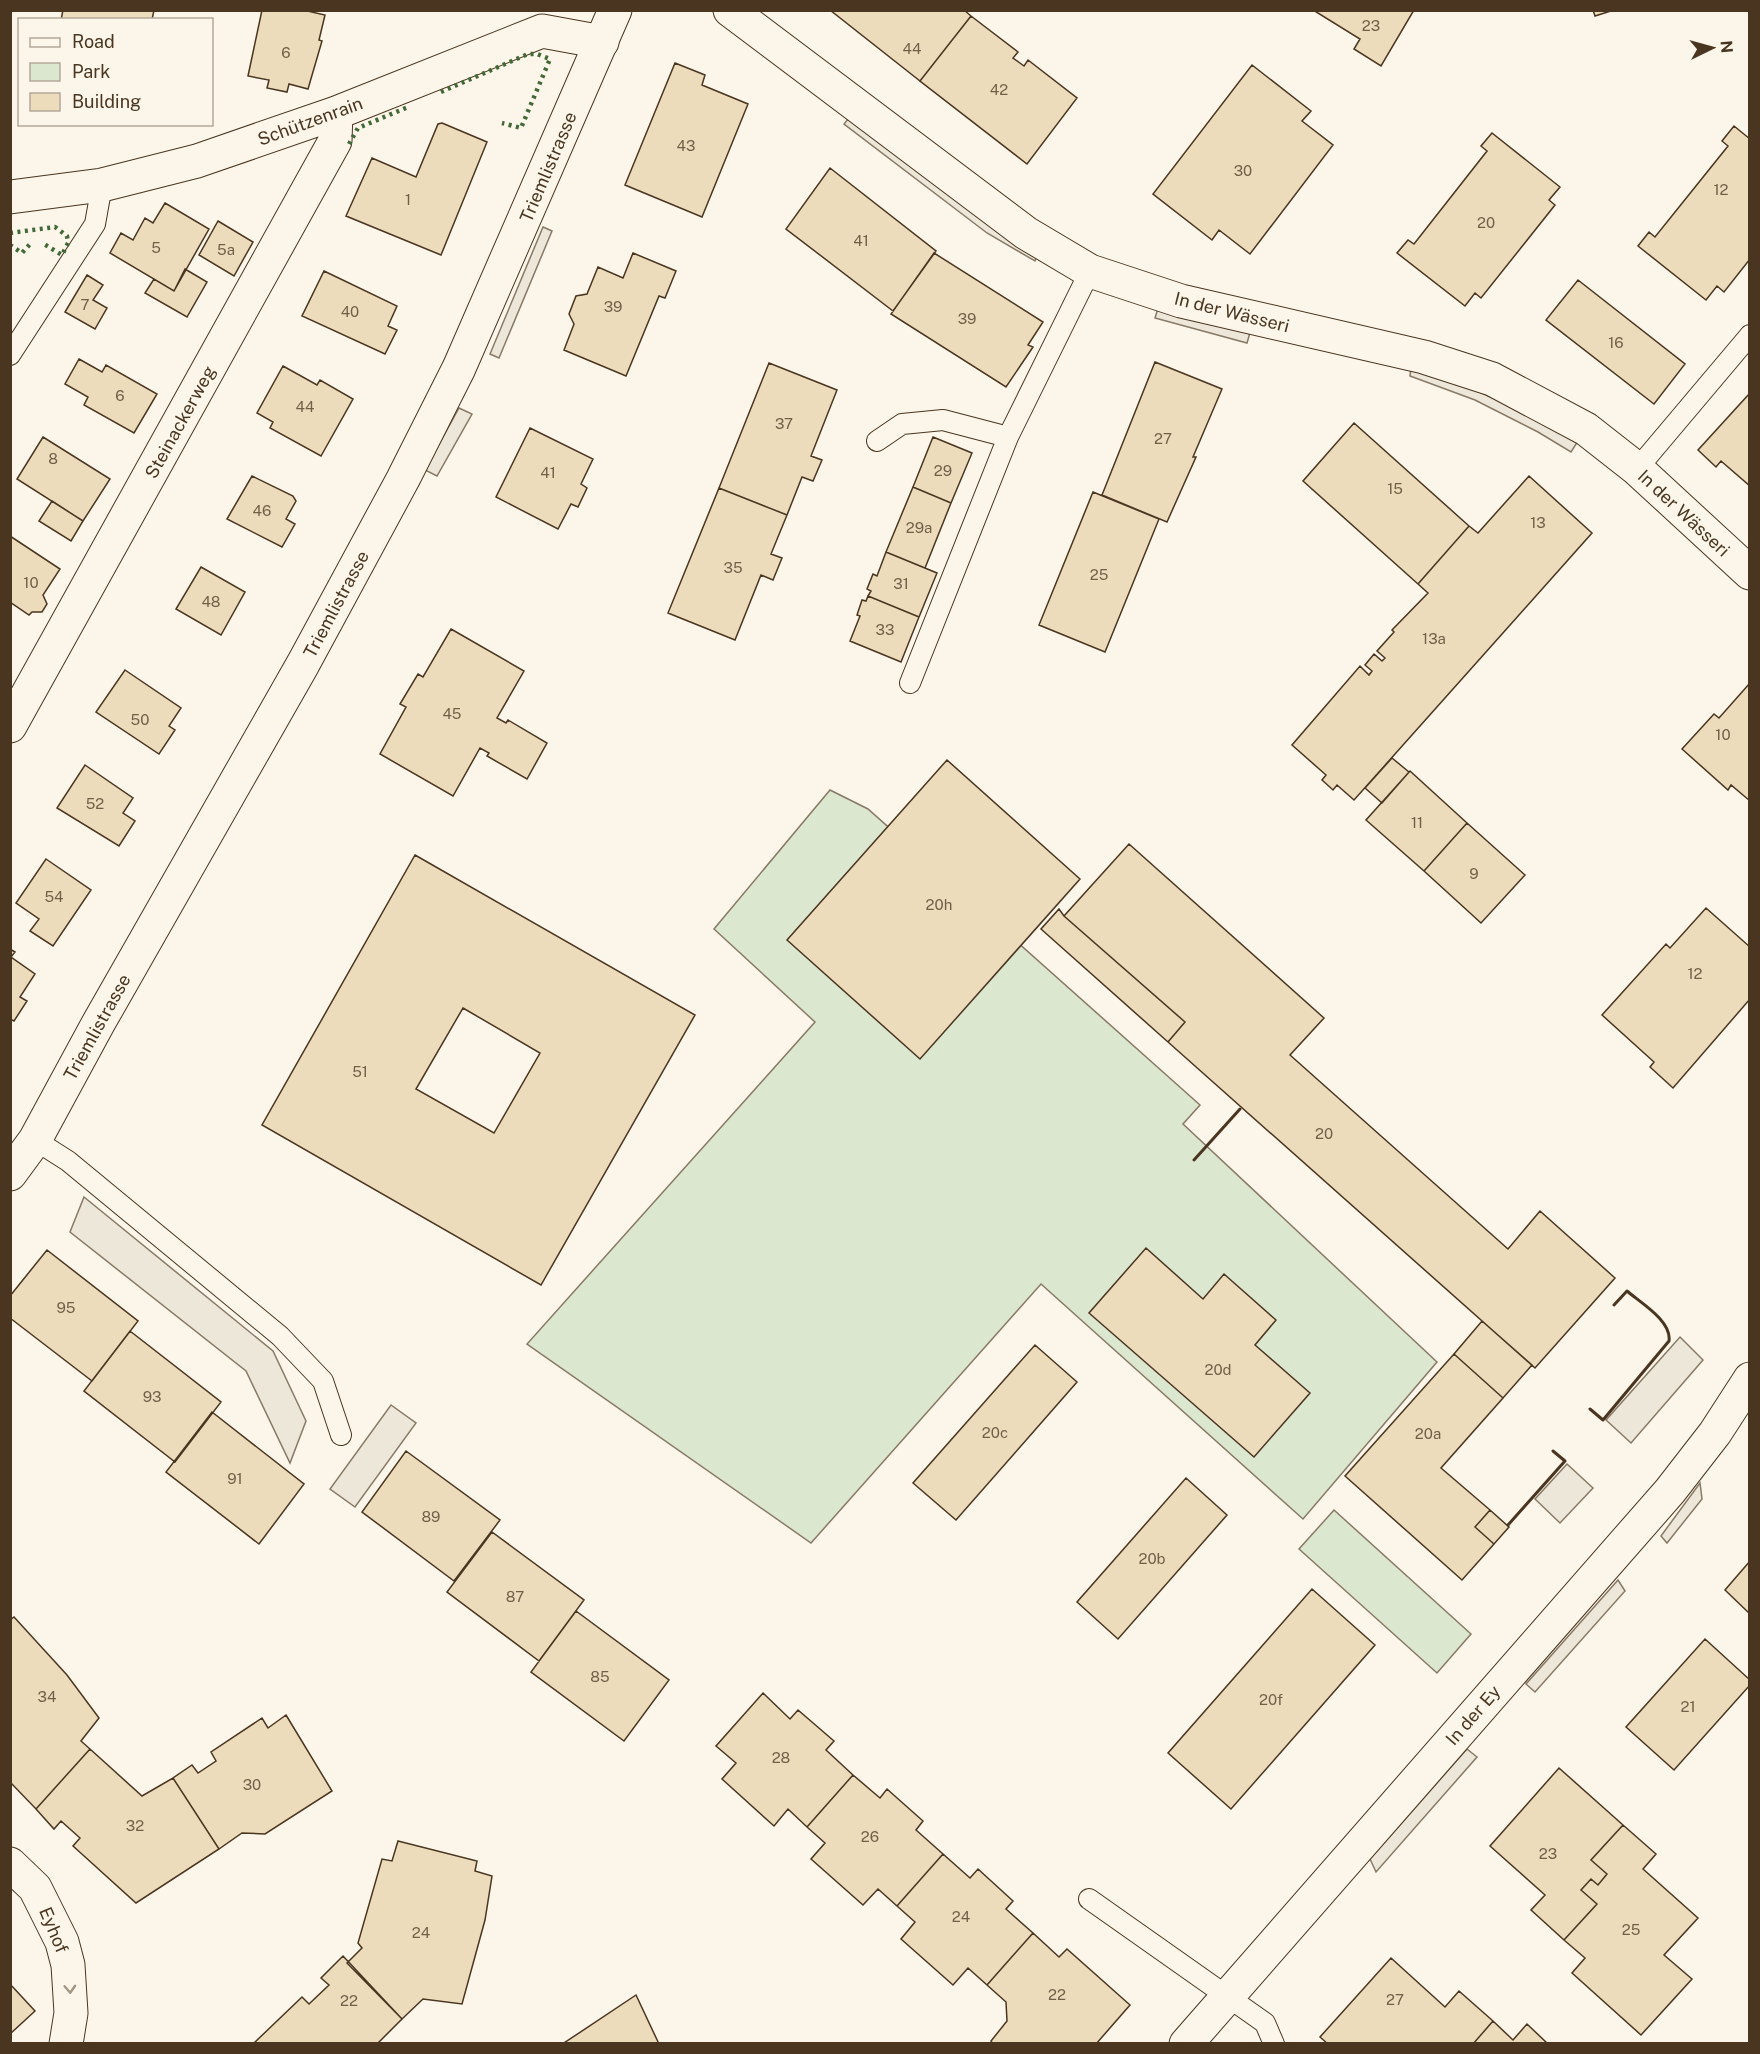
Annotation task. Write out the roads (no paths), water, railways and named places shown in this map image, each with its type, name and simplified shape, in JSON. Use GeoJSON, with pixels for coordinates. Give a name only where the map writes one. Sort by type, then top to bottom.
{"type":"FeatureCollection","features":[{"type":"Feature","properties":{"kind":"street","name":"Triemlistrasse"},"geometry":{"type":"LineString","coordinates":[[10,1174],[35,1140],[99,1022],[303,664],[403,479],[459,368],[615,10]]}},
{"type":"Feature","properties":{"kind":"street","name":"In der Wässeri"},"geometry":{"type":"LineString","coordinates":[[730,10],[1026,233],[1090,271],[1181,301],[1425,357],[1492,379],[1586,429],[1637,469],[1749,573]]}},
{"type":"Feature","properties":{"kind":"street","name":"Schützenrain"},"geometry":{"type":"LineString","coordinates":[[10,197],[102,185],[197,161],[336,113],[542,31],[602,42]]}},
{"type":"Feature","properties":{"kind":"street","name":"Steinackerweg"},"geometry":{"type":"LineString","coordinates":[[10,726],[335,141],[336,113]]}},
{"type":"Feature","properties":{"kind":"street","name":"In der Ey"},"geometry":{"type":"LineString","coordinates":[[1186,2043],[1671,1491],[1715,1433],[1749,1379]]}},
{"type":"Feature","properties":{"kind":"street","name":"Eyhof"},"geometry":{"type":"LineString","coordinates":[[10,1864],[35,1888],[62,1942],[68,1965],[71,2013],[66,2043]]}},
{"type":"Feature","properties":{"kind":"lane"},"geometry":{"type":"LineString","coordinates":[[10,355],[95,224],[102,185]]}},
{"type":"Feature","properties":{"kind":"lane"},"geometry":{"type":"LineString","coordinates":[[910,683],[1008,437],[1090,271]]}},
{"type":"Feature","properties":{"kind":"lane"},"geometry":{"type":"LineString","coordinates":[[1637,469],[1749,335]]}},
{"type":"Feature","properties":{"kind":"lane"},"geometry":{"type":"LineString","coordinates":[[877,441],[902,424],[943,420],[1008,437]]}},
{"type":"Feature","properties":{"kind":"lane"},"geometry":{"type":"LineString","coordinates":[[35,1140],[68,1161],[280,1336],[323,1381],[341,1435]]}},
{"type":"Feature","properties":{"kind":"lane"},"geometry":{"type":"LineString","coordinates":[[1089,1899],[1154,1947],[1265,2023],[1274,2043]]}}]}
